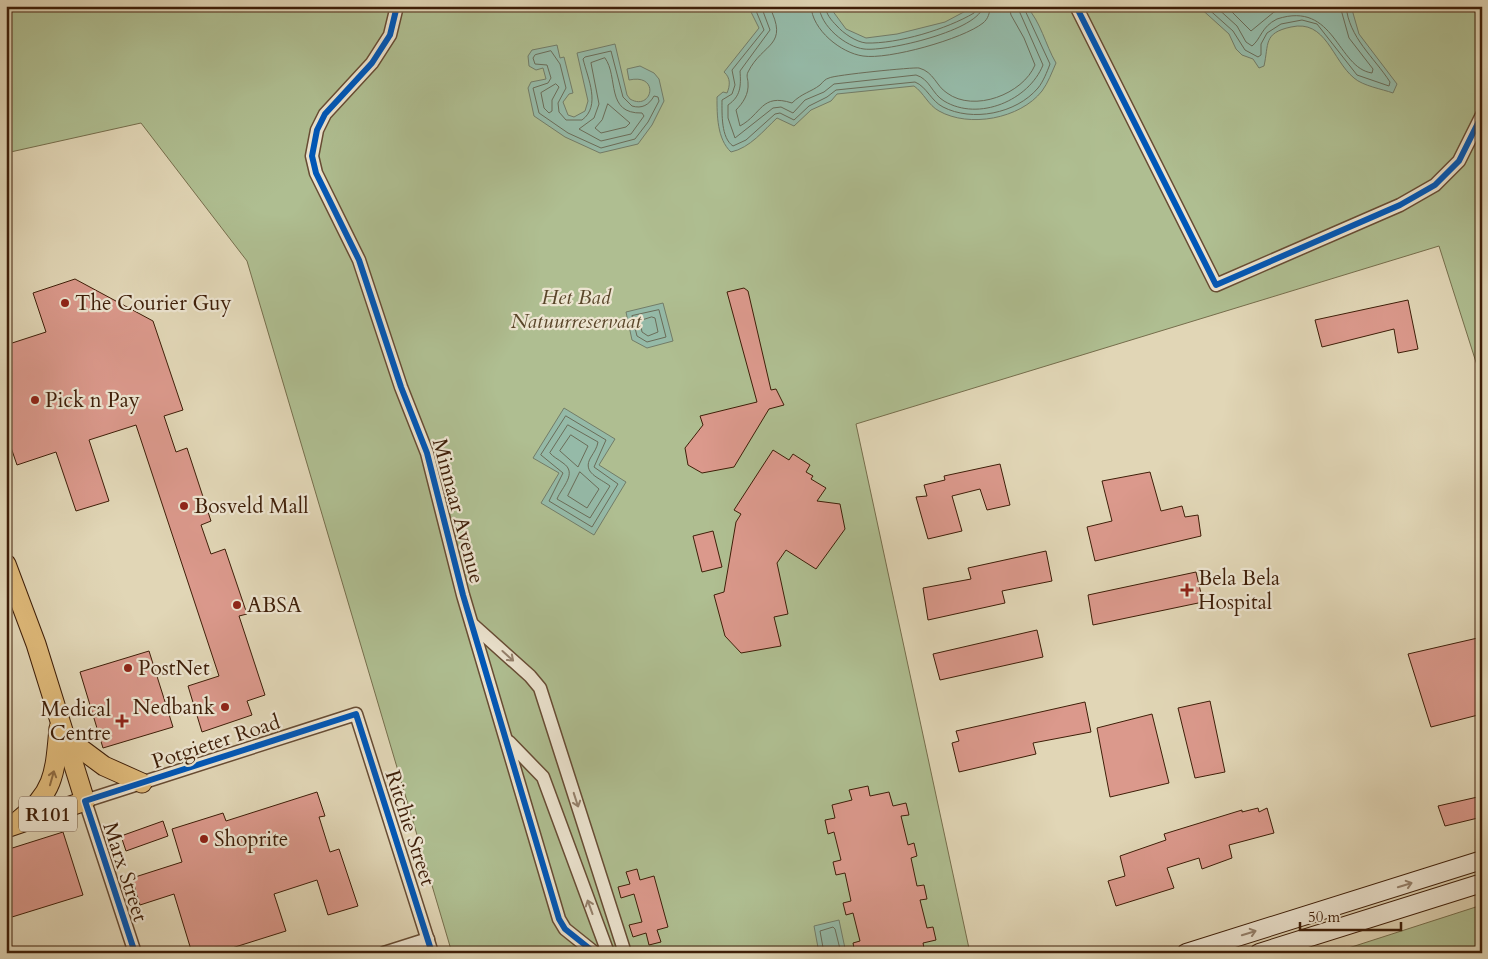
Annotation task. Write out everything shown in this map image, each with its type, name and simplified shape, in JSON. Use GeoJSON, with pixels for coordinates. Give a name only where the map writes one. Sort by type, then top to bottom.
{"type":"FeatureCollection","features":[{"type":"Feature","properties":{"kind":"main road","name":"Marx Street"},"geometry":{"type":"LineString","coordinates":[[6,564],[36,644],[85,801]]}},
{"type":"Feature","properties":{"kind":"main road"},"geometry":{"type":"LineString","coordinates":[[8,827],[34,808],[48,791],[54,769],[60,719]]}},
{"type":"Feature","properties":{"kind":"main road"},"geometry":{"type":"LineString","coordinates":[[65,737],[104,766],[142,783]]}},
{"type":"Feature","properties":{"kind":"main road","name":"Potgieter Road"},"geometry":{"type":"LineString","coordinates":[[8,827],[85,801]]}},
{"type":"Feature","properties":{"kind":"main road"},"geometry":{"type":"LineString","coordinates":[[1186,953],[1482,860]]}},
{"type":"Feature","properties":{"kind":"main road"},"geometry":{"type":"LineString","coordinates":[[1259,953],[1482,883]]}},
{"type":"Feature","properties":{"kind":"street","name":"Minnaar Avenue"},"geometry":{"type":"LineString","coordinates":[[397,6],[390,35],[376,56],[326,114],[317,130],[312,156],[316,173],[324,192],[359,260],[401,387],[423,439],[472,624],[559,919],[565,929],[595,953]]}},
{"type":"Feature","properties":{"kind":"street"},"geometry":{"type":"LineString","coordinates":[[1076,6],[1216,286],[1400,205],[1435,185],[1459,161],[1482,115]]}},
{"type":"Feature","properties":{"kind":"street"},"geometry":{"type":"LineString","coordinates":[[472,624],[530,676],[540,688],[625,953]]}},
{"type":"Feature","properties":{"kind":"street","name":"Potgieter Road"},"geometry":{"type":"LineString","coordinates":[[85,801],[356,714]]}},
{"type":"Feature","properties":{"kind":"street","name":"Ritchie Street"},"geometry":{"type":"LineString","coordinates":[[356,714],[432,953]]}},
{"type":"Feature","properties":{"kind":"street"},"geometry":{"type":"LineString","coordinates":[[507,740],[543,777],[608,953]]}},
{"type":"Feature","properties":{"kind":"street","name":"Marx Street"},"geometry":{"type":"LineString","coordinates":[[85,801],[135,953]]}},
{"type":"Feature","properties":{"kind":"street"},"geometry":{"type":"LineString","coordinates":[[384,953],[428,939]]}},
{"type":"Feature","properties":{"kind":"green space","name":"Het Bad Natuurreservaat"},"geometry":{"type":"Polygon","coordinates":[[[6,6],[1482,6],[1482,381],[1439,246],[856,424],[970,953],[452,953],[247,261],[141,123],[6,153],[6,6]]]}},
{"type":"Feature","properties":{"kind":"green space"},"geometry":{"type":"Polygon","coordinates":[[[1482,905],[1482,953],[1333,953],[1482,905]]]}},
{"type":"Feature","properties":{"kind":"water"},"geometry":{"type":"Polygon","coordinates":[[[748,6],[829,6],[846,29],[866,38],[897,34],[945,22],[975,6],[1026,6],[1039,26],[1056,63],[1042,91],[1032,101],[1008,114],[994,118],[979,120],[951,116],[935,108],[914,86],[837,94],[831,101],[811,110],[794,126],[777,118],[750,143],[731,152],[726,147],[720,134],[717,97],[723,92],[727,93],[728,90],[729,79],[724,72],[759,28],[748,6]]]}},
{"type":"Feature","properties":{"kind":"water"},"geometry":{"type":"Polygon","coordinates":[[[1198,6],[1351,6],[1359,34],[1397,84],[1393,93],[1358,81],[1346,70],[1321,35],[1313,29],[1303,26],[1282,29],[1271,36],[1267,46],[1264,66],[1259,68],[1253,59],[1242,55],[1236,49],[1229,34],[1198,6]]]}},
{"type":"Feature","properties":{"kind":"water"},"geometry":{"type":"Polygon","coordinates":[[[615,44],[627,95],[630,99],[638,102],[644,101],[650,92],[646,82],[639,79],[629,80],[627,69],[640,66],[654,73],[659,79],[664,101],[652,125],[638,144],[600,153],[565,137],[534,116],[528,88],[531,82],[546,79],[543,68],[536,70],[529,66],[528,56],[532,50],[557,45],[560,58],[564,57],[573,93],[569,94],[563,102],[568,115],[574,117],[585,111],[588,101],[577,53],[615,44]]]}},
{"type":"Feature","properties":{"kind":"water"},"geometry":{"type":"Polygon","coordinates":[[[663,303],[673,341],[647,348],[632,340],[626,312],[663,303]]]}},
{"type":"Feature","properties":{"kind":"water"},"geometry":{"type":"Polygon","coordinates":[[[564,408],[615,439],[599,465],[626,482],[594,535],[541,503],[559,473],[533,458],[564,408]]]}},
{"type":"Feature","properties":{"kind":"water"},"geometry":{"type":"Polygon","coordinates":[[[839,920],[846,953],[819,953],[814,926],[839,920]]]}},
{"type":"Feature","properties":{"kind":"building","name":"Bosveld Mall"},"geometry":{"type":"Polygon","coordinates":[[[75,279],[153,321],[183,410],[164,416],[176,452],[187,448],[211,521],[201,525],[211,554],[225,549],[247,614],[239,616],[265,695],[247,701],[252,715],[202,732],[188,686],[219,676],[136,425],[89,440],[109,501],[76,511],[56,452],[17,465],[6,433],[6,345],[46,332],[33,293],[75,279]]]}},
{"type":"Feature","properties":{"kind":"building"},"geometry":{"type":"Polygon","coordinates":[[[744,288],[748,291],[771,390],[776,389],[784,405],[769,409],[734,467],[702,473],[688,465],[685,448],[703,425],[700,416],[757,402],[727,292],[744,288]]]}},
{"type":"Feature","properties":{"kind":"building"},"geometry":{"type":"Polygon","coordinates":[[[1408,300],[1418,349],[1398,353],[1394,329],[1322,347],[1315,320],[1408,300]]]}},
{"type":"Feature","properties":{"kind":"building"},"geometry":{"type":"Polygon","coordinates":[[[773,450],[789,460],[793,454],[810,465],[806,472],[813,476],[811,479],[826,488],[817,501],[840,504],[845,529],[816,569],[786,550],[777,563],[788,614],[774,617],[781,646],[741,653],[725,636],[714,595],[724,592],[736,522],[741,514],[734,510],[773,450]]]}},
{"type":"Feature","properties":{"kind":"building"},"geometry":{"type":"Polygon","coordinates":[[[1000,464],[1010,505],[987,510],[980,489],[952,496],[962,531],[928,539],[916,497],[927,496],[924,485],[945,480],[944,476],[1000,464]]]}},
{"type":"Feature","properties":{"kind":"building"},"geometry":{"type":"Polygon","coordinates":[[[1150,472],[1161,511],[1182,506],[1185,517],[1198,515],[1201,536],[1095,561],[1087,527],[1112,521],[1102,481],[1150,472]]]}},
{"type":"Feature","properties":{"kind":"building"},"geometry":{"type":"Polygon","coordinates":[[[713,531],[722,567],[702,572],[693,536],[713,531]]]}},
{"type":"Feature","properties":{"kind":"building"},"geometry":{"type":"Polygon","coordinates":[[[1046,551],[1052,581],[1002,591],[1005,603],[928,620],[923,588],[971,579],[968,568],[1046,551]]]}},
{"type":"Feature","properties":{"kind":"building"},"geometry":{"type":"Polygon","coordinates":[[[1196,572],[1203,602],[1093,625],[1088,595],[1196,572]]]}},
{"type":"Feature","properties":{"kind":"building"},"geometry":{"type":"Polygon","coordinates":[[[1037,630],[1043,657],[940,680],[933,654],[1037,630]]]}},
{"type":"Feature","properties":{"kind":"building"},"geometry":{"type":"Polygon","coordinates":[[[1482,637],[1482,714],[1431,727],[1408,654],[1482,637]]]}},
{"type":"Feature","properties":{"kind":"building"},"geometry":{"type":"Polygon","coordinates":[[[149,651],[173,727],[103,748],[80,672],[149,651]]]}},
{"type":"Feature","properties":{"kind":"building"},"geometry":{"type":"Polygon","coordinates":[[[1210,701],[1225,772],[1195,778],[1178,708],[1210,701]]]}},
{"type":"Feature","properties":{"kind":"building"},"geometry":{"type":"Polygon","coordinates":[[[1085,702],[1091,732],[1033,743],[1036,754],[959,772],[952,743],[959,741],[956,731],[1085,702]]]}},
{"type":"Feature","properties":{"kind":"building"},"geometry":{"type":"Polygon","coordinates":[[[1152,714],[1169,783],[1110,797],[1097,728],[1152,714]]]}},
{"type":"Feature","properties":{"kind":"building"},"geometry":{"type":"Polygon","coordinates":[[[868,786],[870,796],[889,792],[893,806],[906,803],[909,815],[901,816],[908,845],[914,843],[917,856],[911,858],[917,886],[924,885],[927,899],[920,900],[927,928],[933,927],[936,940],[923,943],[925,953],[855,953],[853,943],[860,941],[853,913],[846,915],[843,903],[851,901],[845,873],[836,875],[833,862],[841,860],[834,832],[828,834],[825,820],[835,818],[832,805],[852,800],[849,790],[868,786]]]}},
{"type":"Feature","properties":{"kind":"building"},"geometry":{"type":"Polygon","coordinates":[[[317,792],[325,816],[319,817],[330,852],[339,849],[358,906],[328,915],[317,880],[274,894],[286,931],[216,953],[192,953],[174,894],[140,905],[132,878],[182,862],[172,829],[223,813],[226,821],[317,792]]]}},
{"type":"Feature","properties":{"kind":"building"},"geometry":{"type":"Polygon","coordinates":[[[1482,796],[1482,817],[1445,826],[1438,806],[1482,796]]]}},
{"type":"Feature","properties":{"kind":"building"},"geometry":{"type":"Polygon","coordinates":[[[1258,808],[1259,812],[1267,808],[1274,833],[1229,845],[1232,858],[1202,869],[1199,858],[1167,868],[1174,888],[1116,906],[1108,881],[1125,876],[1120,856],[1166,840],[1164,834],[1242,810],[1242,812],[1258,808]]]}},
{"type":"Feature","properties":{"kind":"building"},"geometry":{"type":"Polygon","coordinates":[[[163,821],[168,836],[126,851],[121,836],[163,821]]]}},
{"type":"Feature","properties":{"kind":"building"},"geometry":{"type":"Polygon","coordinates":[[[63,832],[83,895],[12,917],[6,898],[6,850],[63,832]]]}},
{"type":"Feature","properties":{"kind":"building"},"geometry":{"type":"Polygon","coordinates":[[[637,869],[640,880],[654,876],[668,927],[657,930],[661,942],[649,945],[646,933],[633,937],[629,925],[642,922],[634,894],[621,898],[618,887],[630,884],[626,872],[637,869]]]}},
{"type":"Feature","properties":{"kind":"cycle path"},"geometry":{"type":"LineString","coordinates":[[397,6],[390,35],[372,63],[325,114],[317,130],[312,156],[316,173],[359,260],[401,387],[427,453],[463,595],[559,919],[565,929],[595,953]]}},
{"type":"Feature","properties":{"kind":"cycle path"},"geometry":{"type":"LineString","coordinates":[[1076,6],[1216,285],[1400,205],[1435,185],[1459,161],[1482,115]]}},
{"type":"Feature","properties":{"kind":"cycle path"},"geometry":{"type":"LineString","coordinates":[[135,953],[85,801],[356,714],[432,953]]}},
{"type":"Feature","properties":{"kind":"place","name":"The Courier Guy"},"geometry":{"type":"Point","coordinates":[65,303]}},
{"type":"Feature","properties":{"kind":"place","name":"Pick n Pay"},"geometry":{"type":"Point","coordinates":[35,400]}},
{"type":"Feature","properties":{"kind":"place","name":"Bosveld Mall"},"geometry":{"type":"Point","coordinates":[184,506]}},
{"type":"Feature","properties":{"kind":"place","name":"Bela Bela Hospital"},"geometry":{"type":"Point","coordinates":[1187,590]}},
{"type":"Feature","properties":{"kind":"place","name":"ABSA"},"geometry":{"type":"Point","coordinates":[237,605]}},
{"type":"Feature","properties":{"kind":"place","name":"PostNet"},"geometry":{"type":"Point","coordinates":[128,668]}},
{"type":"Feature","properties":{"kind":"place","name":"Nedbank"},"geometry":{"type":"Point","coordinates":[225,707]}},
{"type":"Feature","properties":{"kind":"place","name":"Medical Centre"},"geometry":{"type":"Point","coordinates":[122,721]}},
{"type":"Feature","properties":{"kind":"place","name":"Shoprite"},"geometry":{"type":"Point","coordinates":[204,839]}}]}
